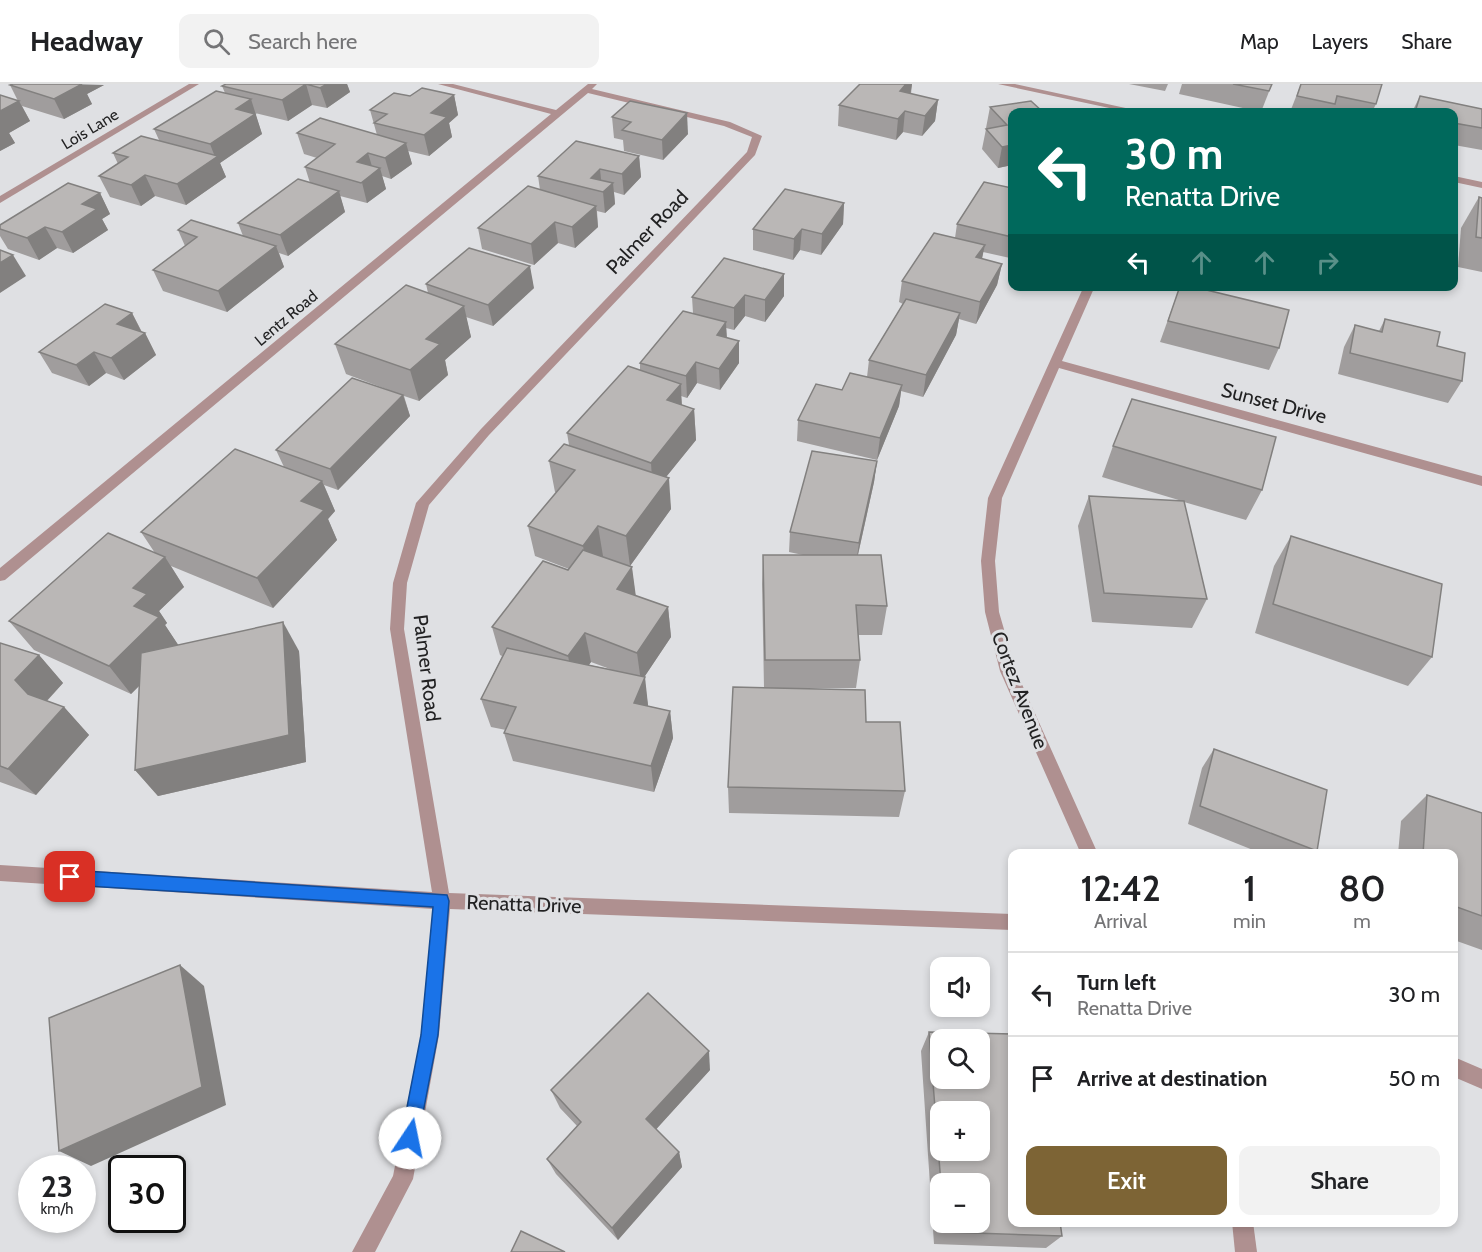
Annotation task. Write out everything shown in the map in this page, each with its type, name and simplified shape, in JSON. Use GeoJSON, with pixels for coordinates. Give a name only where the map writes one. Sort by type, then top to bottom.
{"type":"FeatureCollection","features":[{"type":"Feature","properties":{"kind":"street","name":"Lois Lane"},"geometry":{"type":"LineString","coordinates":[[0,200],[195,84]]}},
{"type":"Feature","properties":{"kind":"street"},"geometry":{"type":"LineString","coordinates":[[442,84],[559,113]]}},
{"type":"Feature","properties":{"kind":"street"},"geometry":{"type":"LineString","coordinates":[[1002,84],[1119,108]]}},
{"type":"Feature","properties":{"kind":"street","name":"Lentz Road"},"geometry":{"type":"LineString","coordinates":[[0,576],[589,87]]}},
{"type":"Feature","properties":{"kind":"street","name":"Palmer Road"},"geometry":{"type":"LineString","coordinates":[[363,1252],[403,1179],[430,1035],[441,901],[398,628],[400,583],[423,503],[485,432],[752,153],[757,136],[727,124],[589,87]]}},
{"type":"Feature","properties":{"kind":"street"},"geometry":{"type":"LineString","coordinates":[[1458,180],[1482,186]]}},
{"type":"Feature","properties":{"kind":"street","name":"Cortez Avenue"},"geometry":{"type":"LineString","coordinates":[[1088,291],[994,498],[988,561],[992,612],[1008,671],[1088,849]]}},
{"type":"Feature","properties":{"kind":"street","name":"Sunset Drive"},"geometry":{"type":"LineString","coordinates":[[1056,363],[1482,481]]}},
{"type":"Feature","properties":{"kind":"street","name":"Renatta Drive"},"geometry":{"type":"LineString","coordinates":[[0,873],[441,901],[1008,922]]}},
{"type":"Feature","properties":{"kind":"street"},"geometry":{"type":"LineString","coordinates":[[1458,1069],[1482,1079]]}},
{"type":"Feature","properties":{"kind":"street"},"geometry":{"type":"LineString","coordinates":[[1243,1227],[1246,1252]]}},
{"type":"Feature","properties":{"kind":"building"},"geometry":{"type":"Polygon","coordinates":[[[82,84],[54,99],[10,85],[82,84]]]}},
{"type":"Feature","properties":{"kind":"building"},"geometry":{"type":"Polygon","coordinates":[[[226,84],[306,84],[282,100],[222,86],[226,84]]]}},
{"type":"Feature","properties":{"kind":"building"},"geometry":{"type":"Polygon","coordinates":[[[306,84],[327,84],[320,88],[306,84]]]}},
{"type":"Feature","properties":{"kind":"building"},"geometry":{"type":"Polygon","coordinates":[[[860,84],[906,84],[900,91],[938,100],[925,116],[905,111],[898,119],[839,105],[860,84]]]}},
{"type":"Feature","properties":{"kind":"building"},"geometry":{"type":"Polygon","coordinates":[[[1233,84],[1272,84],[1269,91],[1233,84]]]}},
{"type":"Feature","properties":{"kind":"building"},"geometry":{"type":"Polygon","coordinates":[[[1301,84],[1382,84],[1376,104],[1337,96],[1335,104],[1297,96],[1301,84]]]}},
{"type":"Feature","properties":{"kind":"building"},"geometry":{"type":"Polygon","coordinates":[[[422,88],[454,95],[431,113],[447,117],[424,135],[374,123],[387,114],[370,110],[394,93],[410,96],[422,88]]]}},
{"type":"Feature","properties":{"kind":"building"},"geometry":{"type":"Polygon","coordinates":[[[216,91],[251,99],[236,109],[255,114],[210,144],[154,129],[216,91]]]}},
{"type":"Feature","properties":{"kind":"building"},"geometry":{"type":"Polygon","coordinates":[[[0,95],[19,101],[0,111],[0,95]]]}},
{"type":"Feature","properties":{"kind":"building"},"geometry":{"type":"Polygon","coordinates":[[[1420,96],[1482,109],[1482,128],[1458,124],[1458,108],[1416,108],[1420,96]]]}},
{"type":"Feature","properties":{"kind":"building"},"geometry":{"type":"Polygon","coordinates":[[[630,101],[687,113],[662,140],[622,130],[631,122],[612,117],[630,101]]]}},
{"type":"Feature","properties":{"kind":"building"},"geometry":{"type":"Polygon","coordinates":[[[1031,101],[1039,108],[1008,108],[1008,146],[1002,147],[986,129],[1007,125],[990,107],[1031,101]]]}},
{"type":"Feature","properties":{"kind":"building"},"geometry":{"type":"Polygon","coordinates":[[[320,118],[406,143],[385,158],[368,153],[357,162],[380,168],[361,183],[305,167],[335,144],[297,133],[320,118]]]}},
{"type":"Feature","properties":{"kind":"building"},"geometry":{"type":"Polygon","coordinates":[[[141,136],[218,156],[177,184],[145,175],[131,185],[99,176],[128,157],[113,153],[141,136]]]}},
{"type":"Feature","properties":{"kind":"building"},"geometry":{"type":"Polygon","coordinates":[[[576,141],[639,156],[622,174],[600,169],[591,178],[613,183],[603,192],[538,176],[576,141]]]}},
{"type":"Feature","properties":{"kind":"building"},"geometry":{"type":"Polygon","coordinates":[[[298,179],[339,191],[280,235],[238,223],[298,179]]]}},
{"type":"Feature","properties":{"kind":"building"},"geometry":{"type":"Polygon","coordinates":[[[984,182],[1008,187],[1008,236],[957,224],[984,182]]]}},
{"type":"Feature","properties":{"kind":"building"},"geometry":{"type":"Polygon","coordinates":[[[68,183],[100,193],[82,204],[97,209],[62,232],[45,227],[27,238],[0,229],[0,225],[68,183]]]}},
{"type":"Feature","properties":{"kind":"building"},"geometry":{"type":"Polygon","coordinates":[[[528,186],[596,206],[572,227],[555,222],[531,244],[478,228],[528,186]]]}},
{"type":"Feature","properties":{"kind":"building"},"geometry":{"type":"Polygon","coordinates":[[[785,189],[844,203],[822,234],[802,229],[794,239],[753,229],[785,189]]]}},
{"type":"Feature","properties":{"kind":"building"},"geometry":{"type":"Polygon","coordinates":[[[1479,197],[1482,198],[1482,238],[1476,237],[1479,197]]]}},
{"type":"Feature","properties":{"kind":"building"},"geometry":{"type":"Polygon","coordinates":[[[191,220],[276,246],[218,291],[153,270],[197,237],[178,230],[191,220]]]}},
{"type":"Feature","properties":{"kind":"building"},"geometry":{"type":"Polygon","coordinates":[[[934,233],[985,245],[976,257],[1002,264],[980,302],[902,281],[934,233]]]}},
{"type":"Feature","properties":{"kind":"building"},"geometry":{"type":"Polygon","coordinates":[[[469,248],[530,266],[488,305],[426,284],[469,248]]]}},
{"type":"Feature","properties":{"kind":"building"},"geometry":{"type":"Polygon","coordinates":[[[0,250],[13,255],[0,263],[0,250]]]}},
{"type":"Feature","properties":{"kind":"building"},"geometry":{"type":"Polygon","coordinates":[[[724,258],[784,274],[765,300],[745,295],[734,308],[692,297],[724,258]]]}},
{"type":"Feature","properties":{"kind":"building"},"geometry":{"type":"Polygon","coordinates":[[[406,285],[464,306],[426,339],[440,344],[410,370],[335,344],[406,285]]]}},
{"type":"Feature","properties":{"kind":"building"},"geometry":{"type":"Polygon","coordinates":[[[1178,291],[1211,291],[1289,310],[1279,348],[1168,321],[1178,291]]]}},
{"type":"Feature","properties":{"kind":"building"},"geometry":{"type":"Polygon","coordinates":[[[906,299],[960,313],[926,375],[869,360],[906,299]]]}},
{"type":"Feature","properties":{"kind":"building"},"geometry":{"type":"Polygon","coordinates":[[[105,304],[132,313],[117,324],[145,333],[111,358],[94,352],[76,365],[39,352],[105,304]]]}},
{"type":"Feature","properties":{"kind":"building"},"geometry":{"type":"Polygon","coordinates":[[[683,311],[726,322],[717,335],[739,341],[719,369],[696,362],[686,376],[640,363],[683,311]]]}},
{"type":"Feature","properties":{"kind":"building"},"geometry":{"type":"Polygon","coordinates":[[[1385,319],[1440,332],[1437,346],[1465,353],[1462,381],[1350,353],[1355,325],[1382,332],[1385,319]]]}},
{"type":"Feature","properties":{"kind":"building"},"geometry":{"type":"Polygon","coordinates":[[[628,366],[681,384],[667,400],[694,409],[651,463],[567,433],[628,366]]]}},
{"type":"Feature","properties":{"kind":"building"},"geometry":{"type":"Polygon","coordinates":[[[850,373],[902,385],[880,438],[798,420],[816,384],[842,390],[850,373]]]}},
{"type":"Feature","properties":{"kind":"building"},"geometry":{"type":"Polygon","coordinates":[[[352,378],[403,395],[330,469],[276,450],[352,378]]]}},
{"type":"Feature","properties":{"kind":"building"},"geometry":{"type":"Polygon","coordinates":[[[1132,399],[1276,437],[1262,490],[1113,446],[1132,399]]]}},
{"type":"Feature","properties":{"kind":"building"},"geometry":{"type":"Polygon","coordinates":[[[564,444],[669,478],[626,536],[598,526],[583,546],[528,526],[575,470],[549,461],[564,444]]]}},
{"type":"Feature","properties":{"kind":"building"},"geometry":{"type":"Polygon","coordinates":[[[235,449],[322,481],[301,501],[324,510],[257,578],[141,532],[235,449]]]}},
{"type":"Feature","properties":{"kind":"building"},"geometry":{"type":"Polygon","coordinates":[[[812,451],[877,461],[859,543],[790,532],[812,451]]]}},
{"type":"Feature","properties":{"kind":"building"},"geometry":{"type":"Polygon","coordinates":[[[1089,496],[1184,501],[1207,599],[1104,593],[1089,496]]]}},
{"type":"Feature","properties":{"kind":"building"},"geometry":{"type":"Polygon","coordinates":[[[108,533],[165,557],[133,588],[147,594],[134,606],[159,617],[109,666],[9,621],[108,533]]]}},
{"type":"Feature","properties":{"kind":"building"},"geometry":{"type":"Polygon","coordinates":[[[1291,536],[1442,584],[1432,657],[1273,604],[1291,536]]]}},
{"type":"Feature","properties":{"kind":"building"},"geometry":{"type":"Polygon","coordinates":[[[583,550],[632,567],[617,589],[668,607],[637,653],[585,633],[568,656],[492,627],[543,561],[568,570],[583,550]]]}},
{"type":"Feature","properties":{"kind":"building"},"geometry":{"type":"Polygon","coordinates":[[[763,555],[881,555],[887,606],[856,605],[860,660],[765,660],[763,555]]]}},
{"type":"Feature","properties":{"kind":"building"},"geometry":{"type":"Polygon","coordinates":[[[283,622],[289,735],[135,770],[141,653],[283,622]]]}},
{"type":"Feature","properties":{"kind":"building"},"geometry":{"type":"Polygon","coordinates":[[[0,643],[39,655],[15,680],[28,694],[64,707],[8,769],[0,766],[0,643]]]}},
{"type":"Feature","properties":{"kind":"building"},"geometry":{"type":"Polygon","coordinates":[[[507,648],[645,677],[634,703],[670,711],[651,766],[504,733],[516,707],[481,699],[507,648]]]}},
{"type":"Feature","properties":{"kind":"building"},"geometry":{"type":"Polygon","coordinates":[[[733,687],[865,690],[866,722],[900,722],[905,791],[728,787],[733,687]]]}},
{"type":"Feature","properties":{"kind":"building"},"geometry":{"type":"Polygon","coordinates":[[[1214,749],[1327,790],[1317,849],[1312,849],[1200,806],[1214,749]]]}},
{"type":"Feature","properties":{"kind":"building"},"geometry":{"type":"Polygon","coordinates":[[[1427,795],[1482,813],[1482,916],[1458,907],[1458,849],[1423,849],[1427,795]]]}},
{"type":"Feature","properties":{"kind":"building"},"geometry":{"type":"Polygon","coordinates":[[[180,965],[202,1087],[59,1151],[49,1018],[180,965]]]}},
{"type":"Feature","properties":{"kind":"building"},"geometry":{"type":"Polygon","coordinates":[[[648,993],[709,1051],[646,1119],[679,1152],[612,1228],[547,1159],[581,1122],[551,1090],[648,993]]]}},
{"type":"Feature","properties":{"kind":"building"},"geometry":{"type":"Polygon","coordinates":[[[990,1033],[1008,1034],[1008,1227],[1061,1227],[1062,1236],[974,1233],[990,1233],[990,1173],[940,1173],[939,1161],[990,1161],[990,1101],[934,1101],[934,1089],[990,1089],[990,1033]]]}},
{"type":"Feature","properties":{"kind":"building"},"geometry":{"type":"Polygon","coordinates":[[[521,1231],[565,1252],[511,1252],[521,1231]]]}},
{"type":"Feature","properties":{"kind":"route"},"geometry":{"type":"LineString","coordinates":[[70,877],[441,901],[430,1035],[410,1138]]}}]}
